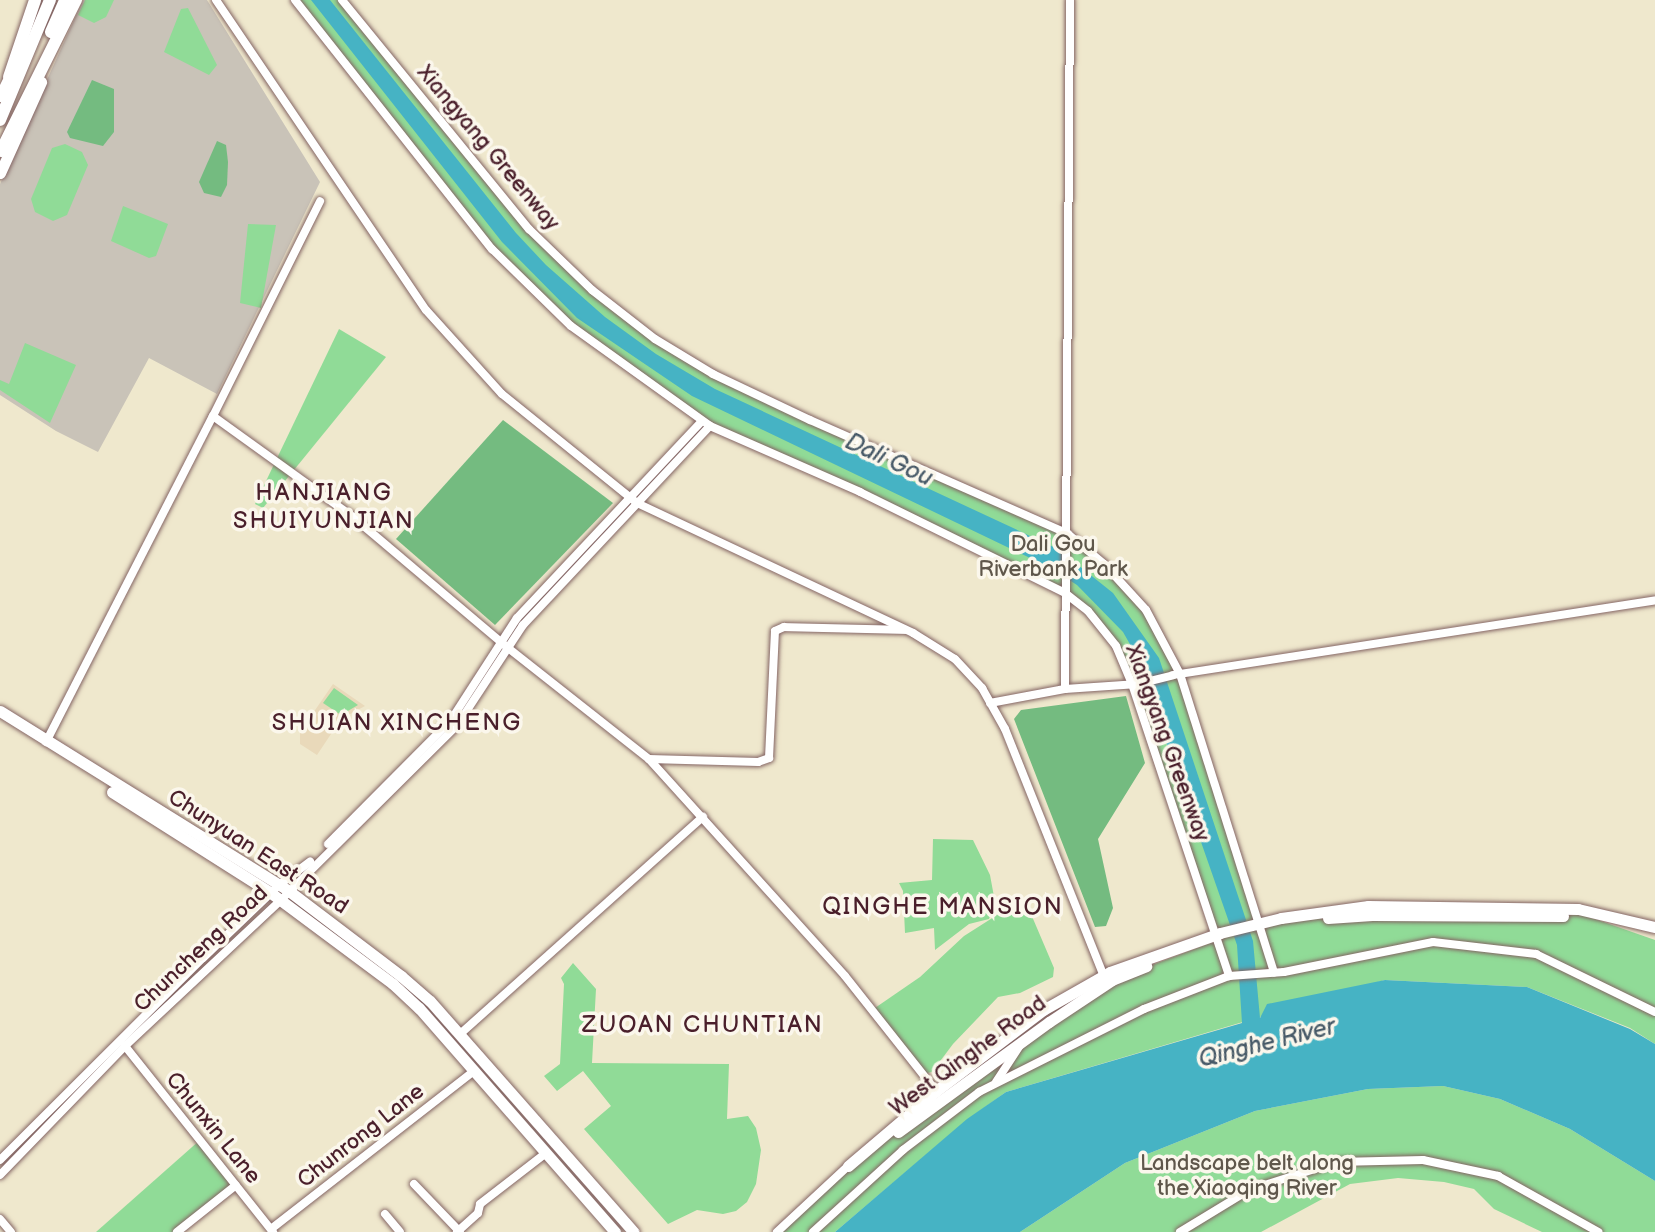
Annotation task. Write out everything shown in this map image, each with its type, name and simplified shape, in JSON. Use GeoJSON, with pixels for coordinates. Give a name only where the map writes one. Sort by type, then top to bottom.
{"type":"FeatureCollection","features":[{"type":"Feature","properties":{"kind":"highway"},"geometry":{"type":"LineString","coordinates":[[9,77],[35,0]]}},
{"type":"Feature","properties":{"kind":"highway"},"geometry":{"type":"LineString","coordinates":[[0,120],[48,0]]}},
{"type":"Feature","properties":{"kind":"highway"},"geometry":{"type":"LineString","coordinates":[[1,152],[65,0]]}},
{"type":"Feature","properties":{"kind":"highway"},"geometry":{"type":"LineString","coordinates":[[1,152],[77,0]]}},
{"type":"Feature","properties":{"kind":"main road"},"geometry":{"type":"LineString","coordinates":[[0,96],[48,0]]}},
{"type":"Feature","properties":{"kind":"main road"},"geometry":{"type":"LineString","coordinates":[[0,173],[77,0]]}},
{"type":"Feature","properties":{"kind":"main road","name":"Chunyuan East Road"},"geometry":{"type":"LineString","coordinates":[[0,711],[280,892],[401,976],[460,1034],[634,1232]]}},
{"type":"Feature","properties":{"kind":"main road","name":"Chunyuan East Road"},"geometry":{"type":"LineString","coordinates":[[0,720],[280,892],[393,984],[419,1008],[546,1153],[608,1230]]}},
{"type":"Feature","properties":{"kind":"main road"},"geometry":{"type":"LineString","coordinates":[[848,1166],[936,1091],[1043,1010],[1107,980],[1218,937],[1256,927],[1377,906],[1578,909],[1655,927]]}},
{"type":"Feature","properties":{"kind":"main road"},"geometry":{"type":"LineString","coordinates":[[1256,927],[1372,915],[1578,916],[1655,934]]}},
{"type":"Feature","properties":{"kind":"main road","name":"West Qinghe Road"},"geometry":{"type":"LineString","coordinates":[[848,1166],[1107,980]]}},
{"type":"Feature","properties":{"kind":"street"},"geometry":{"type":"LineString","coordinates":[[216,0],[426,310],[502,394],[633,500],[908,630],[955,659],[982,688],[1005,729],[1107,980]]}},
{"type":"Feature","properties":{"kind":"street","name":"Xiangyang Greenway"},"geometry":{"type":"LineString","coordinates":[[295,0],[492,249],[571,326],[706,423],[860,492],[1065,593],[1088,611],[1116,646],[1135,684],[1232,976]]}},
{"type":"Feature","properties":{"kind":"street","name":"Xiangyang Greenway"},"geometry":{"type":"LineString","coordinates":[[342,0],[529,229],[592,290],[655,339],[713,374],[1000,506],[1068,534],[1104,564],[1146,610],[1180,674],[1272,973]]}},
{"type":"Feature","properties":{"kind":"street"},"geometry":{"type":"LineString","coordinates":[[1065,689],[1070,0]]}},
{"type":"Feature","properties":{"kind":"street"},"geometry":{"type":"LineString","coordinates":[[46,742],[320,201]]}},
{"type":"Feature","properties":{"kind":"street"},"geometry":{"type":"LineString","coordinates":[[213,416],[353,517],[504,644],[649,759],[845,976],[936,1091]]}},
{"type":"Feature","properties":{"kind":"street","name":"Chuncheng Road"},"geometry":{"type":"LineString","coordinates":[[0,1160],[458,724],[504,644],[706,423]]}},
{"type":"Feature","properties":{"kind":"street"},"geometry":{"type":"LineString","coordinates":[[990,703],[1065,689],[1135,684],[1180,674],[1655,600]]}},
{"type":"Feature","properties":{"kind":"street"},"geometry":{"type":"LineString","coordinates":[[649,759],[758,762],[769,758],[775,631],[784,627],[908,630]]}},
{"type":"Feature","properties":{"kind":"street"},"geometry":{"type":"LineString","coordinates":[[460,1034],[703,817]]}},
{"type":"Feature","properties":{"kind":"street","name":"Chuncheng Road"},"geometry":{"type":"LineString","coordinates":[[0,1175],[280,892]]}},
{"type":"Feature","properties":{"kind":"street"},"geometry":{"type":"LineString","coordinates":[[813,1232],[903,1150],[996,1083],[1144,1009],[1232,976],[1272,973],[1433,942],[1536,954],[1655,1012]]}},
{"type":"Feature","properties":{"kind":"street"},"geometry":{"type":"LineString","coordinates":[[996,1083],[1021,1043]]}},
{"type":"Feature","properties":{"kind":"street","name":"Chunxin Lane"},"geometry":{"type":"LineString","coordinates":[[125,1046],[272,1231]]}},
{"type":"Feature","properties":{"kind":"street","name":"Chunrong Lane"},"geometry":{"type":"LineString","coordinates":[[272,1231],[474,1071]]}},
{"type":"Feature","properties":{"kind":"street"},"geometry":{"type":"LineString","coordinates":[[414,1184],[459,1232],[478,1213],[480,1204],[546,1153]]}},
{"type":"Feature","properties":{"kind":"street"},"geometry":{"type":"LineString","coordinates":[[1180,1232],[1249,1190],[1337,1162],[1423,1160],[1498,1176],[1598,1232]]}},
{"type":"Feature","properties":{"kind":"street"},"geometry":{"type":"LineString","coordinates":[[777,1232],[848,1166]]}},
{"type":"Feature","properties":{"kind":"street"},"geometry":{"type":"LineString","coordinates":[[177,1232],[236,1185]]}},
{"type":"Feature","properties":{"kind":"street"},"geometry":{"type":"LineString","coordinates":[[385,1214],[400,1232]]}},
{"type":"Feature","properties":{"kind":"street"},"geometry":{"type":"LineString","coordinates":[[0,1219],[11,1232]]}},
{"type":"Feature","properties":{"kind":"shaded area"},"geometry":{"type":"Polygon","coordinates":[[[83,0],[207,0],[320,182],[217,394],[149,358],[98,452],[56,431],[0,395],[0,184],[83,0]]]}},
{"type":"Feature","properties":{"kind":"shaded area"},"geometry":{"type":"Polygon","coordinates":[[[333,684],[365,706],[341,719],[317,755],[300,744],[300,732],[333,684]]]}},
{"type":"Feature","properties":{"kind":"green space"},"geometry":{"type":"Polygon","coordinates":[[[85,0],[114,0],[106,17],[94,23],[78,15],[85,0]]]}},
{"type":"Feature","properties":{"kind":"green space","name":"Dali Gou Riverbank Park"},"geometry":{"type":"Polygon","coordinates":[[[296,0],[342,0],[529,229],[592,290],[655,339],[713,374],[1068,534],[1146,610],[1180,674],[1268,947],[1264,924],[1369,910],[1578,913],[1655,940],[1655,1044],[1630,1028],[1527,987],[1385,980],[1006,1092],[967,1120],[835,1232],[777,1232],[848,1166],[1112,980],[1216,941],[1116,646],[1065,593],[860,492],[710,426],[571,326],[492,249],[296,0]]]}},
{"type":"Feature","properties":{"kind":"green space"},"geometry":{"type":"Polygon","coordinates":[[[188,8],[217,65],[209,75],[164,52],[181,9],[188,8]]]}},
{"type":"Feature","properties":{"kind":"green space"},"geometry":{"type":"Polygon","coordinates":[[[92,80],[114,89],[114,132],[103,146],[70,138],[67,132],[92,80]]]}},
{"type":"Feature","properties":{"kind":"green space"},"geometry":{"type":"Polygon","coordinates":[[[217,141],[226,145],[228,162],[227,185],[221,197],[204,193],[199,182],[217,141]]]}},
{"type":"Feature","properties":{"kind":"green space"},"geometry":{"type":"Polygon","coordinates":[[[65,144],[82,152],[88,165],[67,215],[53,221],[35,212],[31,199],[52,148],[65,144]]]}},
{"type":"Feature","properties":{"kind":"green space"},"geometry":{"type":"Polygon","coordinates":[[[123,206],[168,224],[156,256],[149,258],[111,241],[123,206]]]}},
{"type":"Feature","properties":{"kind":"green space"},"geometry":{"type":"Polygon","coordinates":[[[248,224],[276,225],[261,308],[240,303],[248,224]]]}},
{"type":"Feature","properties":{"kind":"green space"},"geometry":{"type":"Polygon","coordinates":[[[339,329],[386,357],[263,508],[255,504],[339,329]]]}},
{"type":"Feature","properties":{"kind":"green space"},"geometry":{"type":"Polygon","coordinates":[[[25,343],[76,365],[50,423],[0,390],[0,380],[9,384],[25,343]]]}},
{"type":"Feature","properties":{"kind":"green space"},"geometry":{"type":"Polygon","coordinates":[[[503,420],[613,503],[495,625],[396,539],[503,420]]]}},
{"type":"Feature","properties":{"kind":"green space"},"geometry":{"type":"Polygon","coordinates":[[[334,688],[358,705],[341,715],[323,703],[334,688]]]}},
{"type":"Feature","properties":{"kind":"green space"},"geometry":{"type":"Polygon","coordinates":[[[1126,696],[1145,763],[1098,839],[1113,908],[1106,926],[1095,927],[1014,719],[1021,710],[1126,696]]]}},
{"type":"Feature","properties":{"kind":"green space"},"geometry":{"type":"Polygon","coordinates":[[[933,839],[973,840],[990,875],[995,902],[989,919],[969,924],[935,950],[934,928],[905,933],[903,891],[899,883],[932,880],[933,839]]]}},
{"type":"Feature","properties":{"kind":"green space"},"geometry":{"type":"Polygon","coordinates":[[[1002,907],[1031,914],[1054,968],[1053,977],[1020,993],[998,997],[953,1044],[932,1072],[922,1074],[872,1010],[920,977],[964,936],[997,915],[1002,907]]]}},
{"type":"Feature","properties":{"kind":"green space"},"geometry":{"type":"Polygon","coordinates":[[[573,963],[596,989],[592,1063],[729,1064],[727,1119],[748,1116],[756,1128],[761,1150],[756,1184],[747,1202],[736,1211],[723,1214],[697,1210],[668,1224],[584,1129],[611,1106],[583,1071],[557,1091],[544,1076],[560,1064],[564,984],[561,978],[573,963]]]}},
{"type":"Feature","properties":{"kind":"green space","name":"Landscape belt along the Xiaoqing River"},"geometry":{"type":"Polygon","coordinates":[[[1443,1086],[1500,1099],[1570,1129],[1655,1181],[1655,1232],[1542,1232],[1494,1209],[1474,1189],[1444,1182],[1398,1178],[1350,1184],[1261,1232],[1020,1232],[1125,1163],[1255,1111],[1368,1089],[1443,1086]]]}},
{"type":"Feature","properties":{"kind":"green space"},"geometry":{"type":"Polygon","coordinates":[[[200,1140],[236,1185],[177,1232],[96,1232],[200,1140]]]}},
{"type":"Feature","properties":{"kind":"water","name":"Qinghe River"},"geometry":{"type":"Polygon","coordinates":[[[311,0],[330,0],[516,233],[546,265],[605,317],[656,354],[715,389],[1058,549],[1113,593],[1159,658],[1253,941],[1260,1018],[1267,1004],[1385,980],[1527,987],[1630,1029],[1655,1044],[1655,1181],[1570,1129],[1500,1099],[1443,1086],[1368,1089],[1255,1111],[1125,1163],[1020,1232],[835,1232],[967,1119],[1006,1092],[1242,1023],[1237,945],[1135,653],[1123,632],[1077,585],[1049,567],[692,396],[577,318],[502,242],[311,0]]]}},
{"type":"Feature","properties":{"kind":"district","name":"HANJIANG SHUIYUNJIAN"},"geometry":{"type":"Point","coordinates":[324,507]}},
{"type":"Feature","properties":{"kind":"district","name":"SHUIAN XINCHENG"},"geometry":{"type":"Point","coordinates":[397,723]}},
{"type":"Feature","properties":{"kind":"district","name":"QINGHE MANSION"},"geometry":{"type":"Point","coordinates":[943,907]}},
{"type":"Feature","properties":{"kind":"district","name":"ZUOAN CHUNTIAN"},"geometry":{"type":"Point","coordinates":[703,1025]}},
{"type":"Feature","properties":{"kind":"water label","name":"Dali Gou"},"geometry":{"type":"Point","coordinates":[889,460]}}]}
